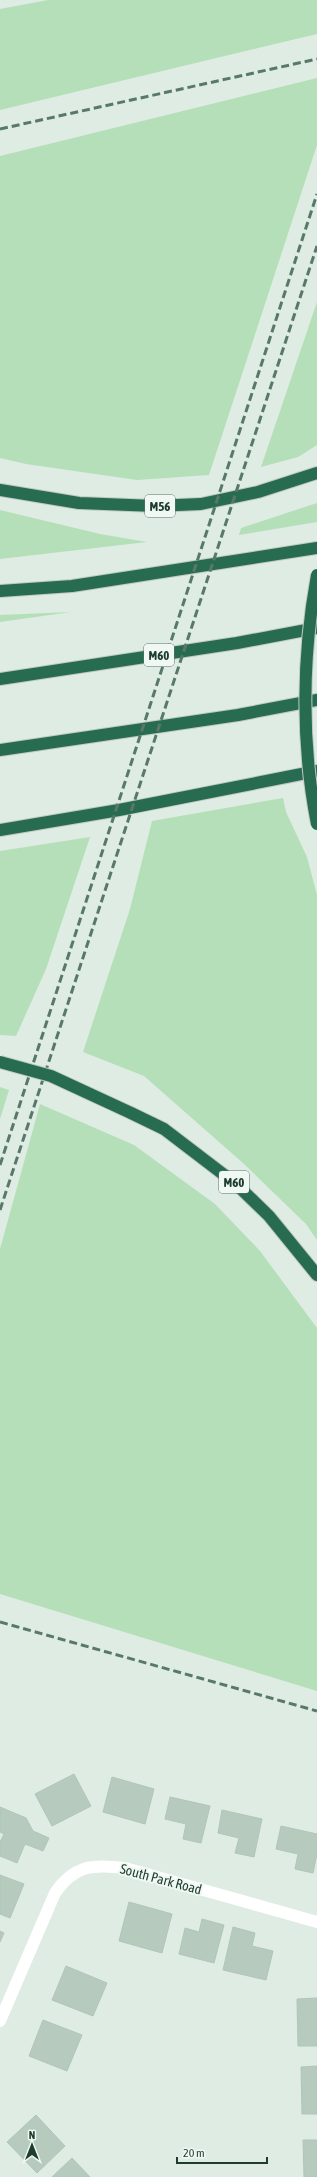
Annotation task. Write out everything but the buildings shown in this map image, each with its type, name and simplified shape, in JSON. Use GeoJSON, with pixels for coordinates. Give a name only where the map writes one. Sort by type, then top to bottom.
{"type":"FeatureCollection","features":[{"type":"Feature","properties":{"kind":"highway","name":"M56"},"geometry":{"type":"LineString","coordinates":[[0,490],[79,503],[155,506],[200,504],[258,492],[317,473]]}},
{"type":"Feature","properties":{"kind":"highway"},"geometry":{"type":"LineString","coordinates":[[0,591],[72,586],[317,548]]}},
{"type":"Feature","properties":{"kind":"highway"},"geometry":{"type":"LineString","coordinates":[[317,575],[309,640],[306,715],[311,795],[317,824]]}},
{"type":"Feature","properties":{"kind":"highway","name":"M60"},"geometry":{"type":"LineString","coordinates":[[0,679],[237,643],[317,628]]}},
{"type":"Feature","properties":{"kind":"highway"},"geometry":{"type":"LineString","coordinates":[[0,750],[238,715],[317,700]]}},
{"type":"Feature","properties":{"kind":"highway"},"geometry":{"type":"LineString","coordinates":[[0,830],[119,810],[317,772]]}},
{"type":"Feature","properties":{"kind":"highway","name":"M60"},"geometry":{"type":"LineString","coordinates":[[0,1062],[51,1076],[164,1130],[236,1184],[269,1216],[317,1275]]}},
{"type":"Feature","properties":{"kind":"street","name":"South Park Road"},"geometry":{"type":"LineString","coordinates":[[0,2021],[55,1893],[64,1880],[78,1871],[104,1865],[125,1868],[317,1922]]}},
{"type":"Feature","properties":{"kind":"green space"},"geometry":{"type":"Polygon","coordinates":[[[48,0],[317,0],[317,34],[0,110],[0,9],[48,0]]]}},
{"type":"Feature","properties":{"kind":"green space"},"geometry":{"type":"Polygon","coordinates":[[[317,78],[317,145],[209,475],[137,480],[26,464],[0,458],[0,156],[317,78]]]}},
{"type":"Feature","properties":{"kind":"green space"},"geometry":{"type":"Polygon","coordinates":[[[317,302],[317,445],[298,457],[261,467],[317,302]]]}},
{"type":"Feature","properties":{"kind":"green space"},"geometry":{"type":"Polygon","coordinates":[[[317,503],[317,522],[239,535],[241,528],[317,503]]]}},
{"type":"Feature","properties":{"kind":"green space"},"geometry":{"type":"Polygon","coordinates":[[[0,510],[100,534],[147,542],[0,559],[0,510]]]}},
{"type":"Feature","properties":{"kind":"green space"},"geometry":{"type":"Polygon","coordinates":[[[71,612],[0,622],[0,615],[71,612]]]}},
{"type":"Feature","properties":{"kind":"green space"},"geometry":{"type":"Polygon","coordinates":[[[283,798],[286,812],[307,857],[317,895],[317,1240],[306,1224],[244,1164],[144,1076],[83,1052],[130,909],[152,821],[283,798]]]}},
{"type":"Feature","properties":{"kind":"green space"},"geometry":{"type":"Polygon","coordinates":[[[90,837],[46,969],[16,1036],[0,1035],[0,851],[90,837]]]}},
{"type":"Feature","properties":{"kind":"green space"},"geometry":{"type":"Polygon","coordinates":[[[0,1087],[9,1090],[0,1119],[0,1087]]]}},
{"type":"Feature","properties":{"kind":"green space"},"geometry":{"type":"Polygon","coordinates":[[[40,1104],[134,1145],[215,1204],[260,1251],[317,1328],[317,1691],[0,1594],[0,1249],[40,1104]]]}},
{"type":"Feature","properties":{"kind":"railway"},"geometry":{"type":"LineString","coordinates":[[0,129],[317,59]]}},
{"type":"Feature","properties":{"kind":"railway"},"geometry":{"type":"LineString","coordinates":[[0,1165],[317,194]]}},
{"type":"Feature","properties":{"kind":"railway"},"geometry":{"type":"LineString","coordinates":[[0,1210],[317,246]]}},
{"type":"Feature","properties":{"kind":"railway"},"geometry":{"type":"LineString","coordinates":[[0,1622],[317,1711]]}}]}
